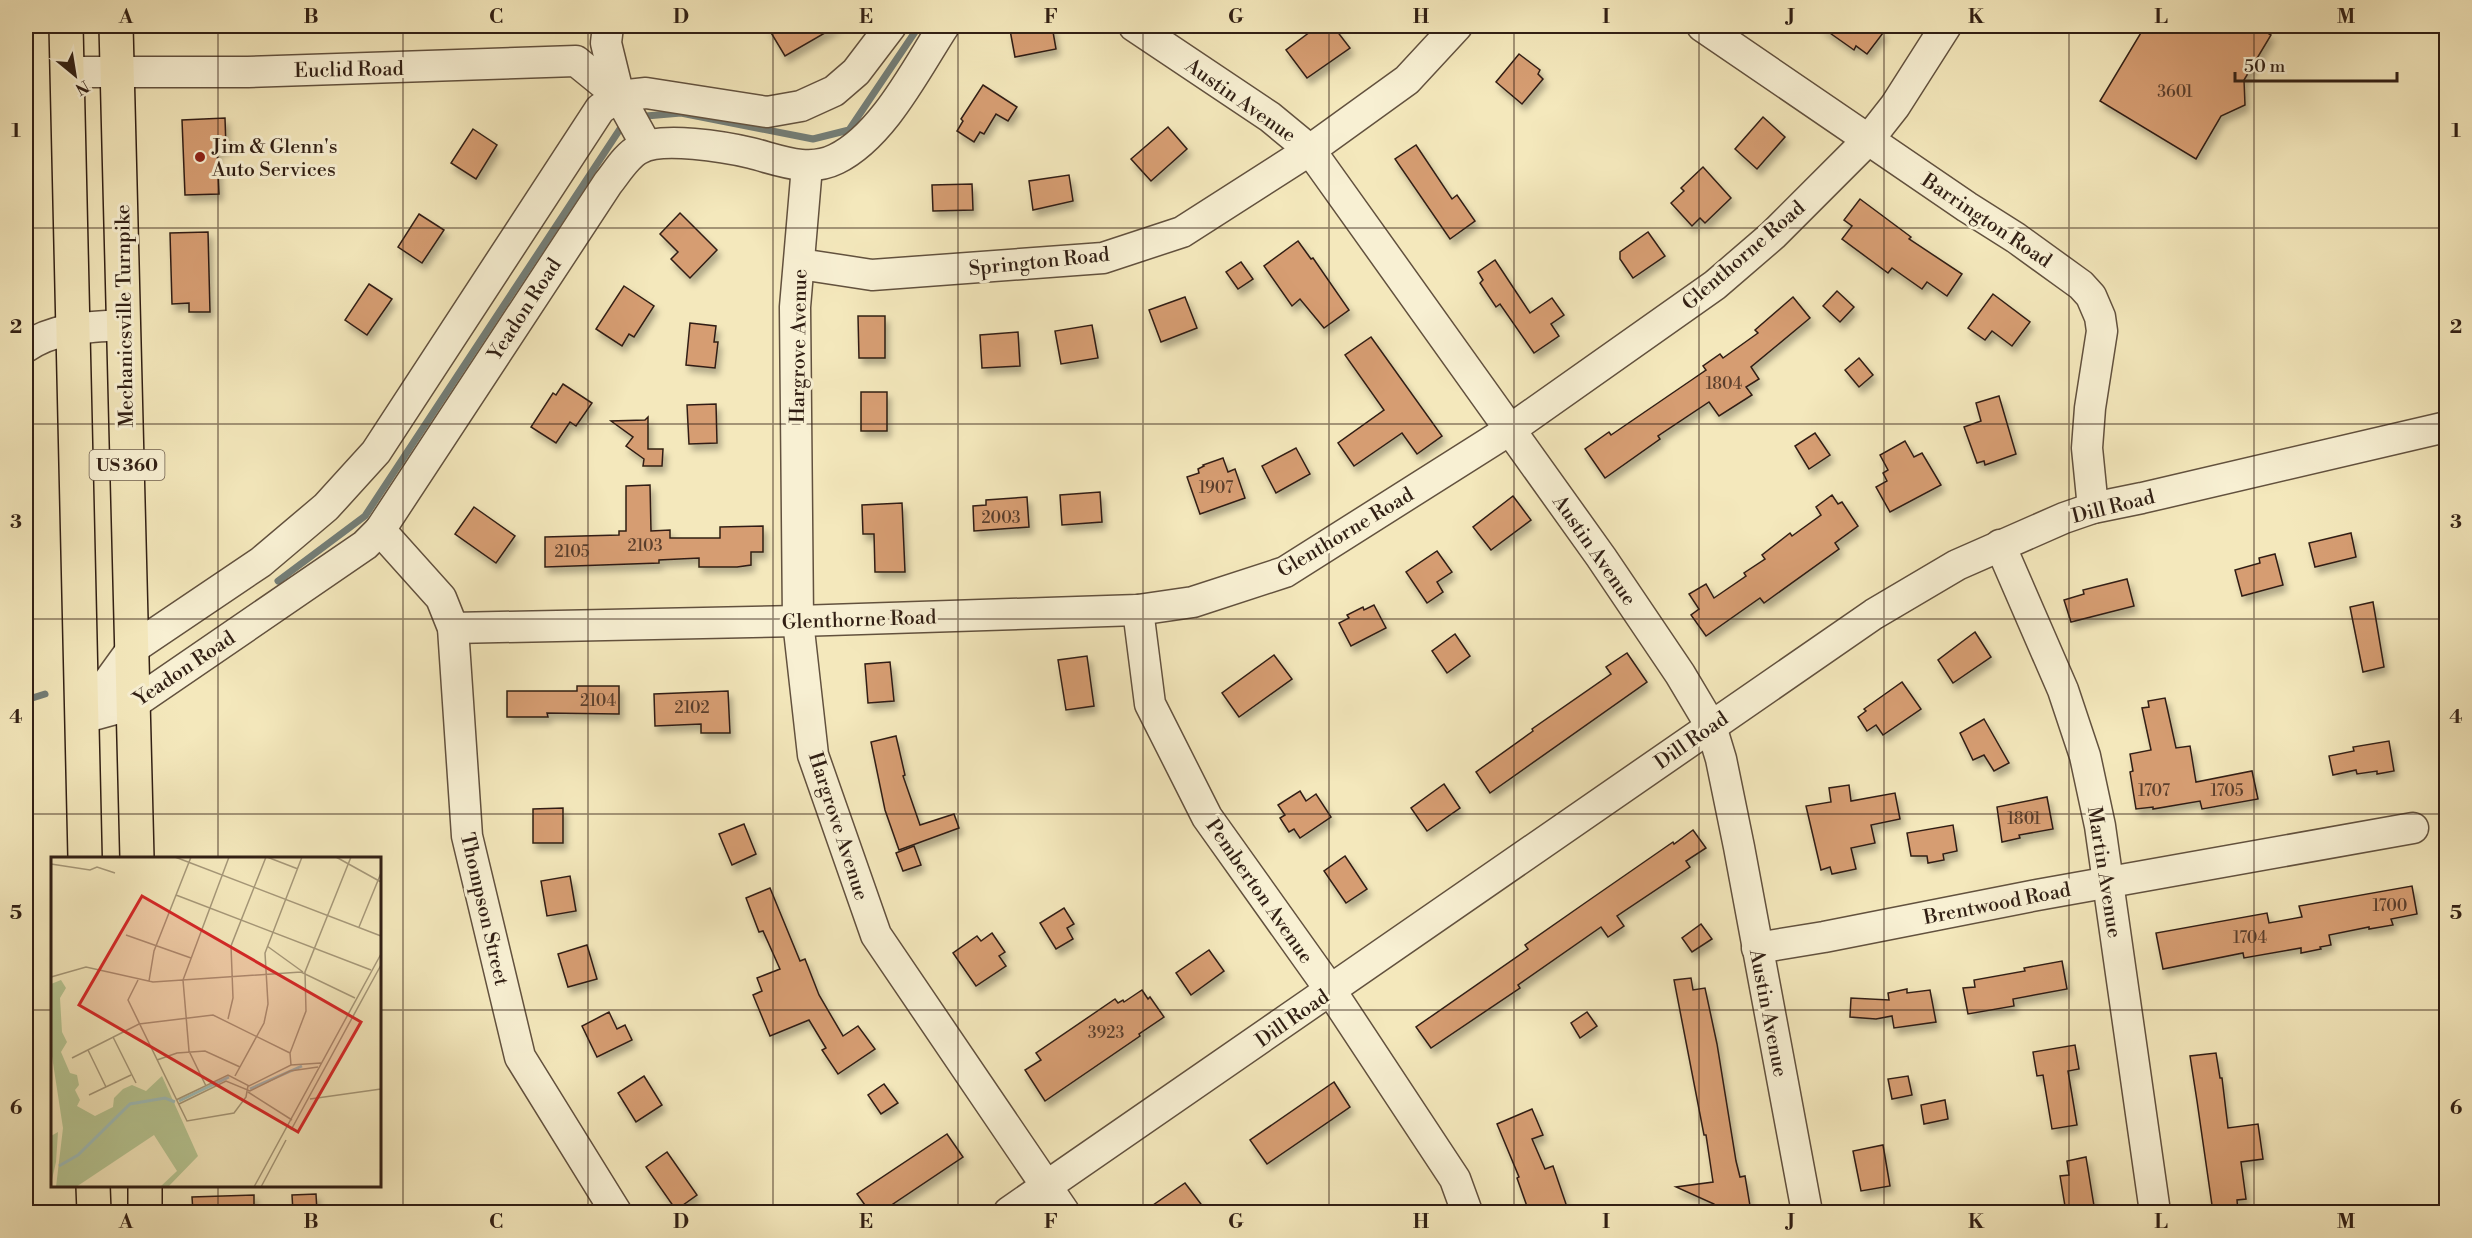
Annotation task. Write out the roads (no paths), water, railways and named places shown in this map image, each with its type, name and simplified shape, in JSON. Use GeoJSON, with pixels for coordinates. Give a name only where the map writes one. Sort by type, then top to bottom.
{"type":"FeatureCollection","features":[{"type":"Feature","properties":{"kind":"highway","name":"US 360"},"geometry":{"type":"LineString","coordinates":[[66,26],[85,857]]}},
{"type":"Feature","properties":{"kind":"highway","name":"Mechanicsville Turnpike"},"geometry":{"type":"LineString","coordinates":[[116,26],[137,857]]}},
{"type":"Feature","properties":{"kind":"highway"},"geometry":{"type":"LineString","coordinates":[[93,1187],[94,1212]]}},
{"type":"Feature","properties":{"kind":"highway"},"geometry":{"type":"LineString","coordinates":[[145,1187],[146,1212]]}},
{"type":"Feature","properties":{"kind":"street"},"geometry":{"type":"LineString","coordinates":[[608,26],[606,43],[619,96],[646,146],[663,142],[690,144],[750,153],[807,166],[835,160],[867,138],[892,105],[944,26]]}},
{"type":"Feature","properties":{"kind":"street"},"geometry":{"type":"LineString","coordinates":[[619,96],[646,93],[767,112],[801,106],[834,91],[856,72],[891,26]]}},
{"type":"Feature","properties":{"kind":"street","name":"Austin Avenue"},"geometry":{"type":"LineString","coordinates":[[1134,26],[1270,117],[1310,150],[1511,429],[1680,674],[1711,726],[1721,759],[1807,1212]]}},
{"type":"Feature","properties":{"kind":"street","name":"Springton Road"},"geometry":{"type":"LineString","coordinates":[[800,264],[872,275],[1103,258],[1182,232],[1310,150],[1407,80],[1457,26]]}},
{"type":"Feature","properties":{"kind":"street","name":"Barrington Road"},"geometry":{"type":"LineString","coordinates":[[1702,26],[2016,238],[2081,285],[2091,296],[2100,317],[2102,331],[2090,408],[2087,448],[2093,508]]}},
{"type":"Feature","properties":{"kind":"street","name":"Glenthorne Road"},"geometry":{"type":"LineString","coordinates":[[453,628],[798,621],[1138,610],[1193,602],[1286,572],[1511,429],[1714,285],[1773,235],[1869,139],[1895,106],[1946,26]]}},
{"type":"Feature","properties":{"kind":"street","name":"Euclid Road"},"geometry":{"type":"LineString","coordinates":[[66,72],[293,70],[576,61],[619,96]]}},
{"type":"Feature","properties":{"kind":"street","name":"Yeadon Road"},"geometry":{"type":"LineString","coordinates":[[82,718],[132,649],[261,562],[326,507],[360,472],[382,442],[600,109],[619,96]]}},
{"type":"Feature","properties":{"kind":"street","name":"Yeadon Road"},"geometry":{"type":"LineString","coordinates":[[82,718],[133,704],[365,545],[380,530],[608,183],[628,159],[646,146]]}},
{"type":"Feature","properties":{"kind":"street","name":"Hargrove Avenue"},"geometry":{"type":"LineString","coordinates":[[807,166],[795,307],[798,621],[813,755],[876,935],[1064,1212]]}},
{"type":"Feature","properties":{"kind":"street"},"geometry":{"type":"LineString","coordinates":[[26,347],[49,334],[72,328],[124,325]]}},
{"type":"Feature","properties":{"kind":"street","name":"Dill Road"},"geometry":{"type":"LineString","coordinates":[[1009,1212],[1874,614],[1957,565],[2064,518],[2093,508],[2446,427]]}},
{"type":"Feature","properties":{"kind":"street","name":"Thompson Street"},"geometry":{"type":"LineString","coordinates":[[380,530],[441,598],[453,628],[467,836],[520,1058],[616,1212]]}},
{"type":"Feature","properties":{"kind":"street","name":"Martin Avenue"},"geometry":{"type":"LineString","coordinates":[[2000,545],[2079,733],[2100,826],[2155,1212]]}},
{"type":"Feature","properties":{"kind":"street","name":"Pemberton Avenue"},"geometry":{"type":"LineString","coordinates":[[1138,610],[1150,704],[1206,818],[1331,991],[1455,1179],[1467,1212]]}},
{"type":"Feature","properties":{"kind":"street","name":"Brentwood Road"},"geometry":{"type":"LineString","coordinates":[[1757,948],[2108,882],[2414,828]]}},
{"type":"Feature","properties":{"kind":"waterway"},"geometry":{"type":"LineString","coordinates":[[646,116],[681,113],[813,139],[849,130],[919,26]]}},
{"type":"Feature","properties":{"kind":"waterway"},"geometry":{"type":"LineString","coordinates":[[278,581],[365,516],[620,129]]}},
{"type":"Feature","properties":{"kind":"waterway"},"geometry":{"type":"LineString","coordinates":[[26,700],[45,694]]}},
{"type":"Feature","properties":{"kind":"place","name":"Jim & Glenn's Auto Services"},"geometry":{"type":"Point","coordinates":[200,157]}}]}
